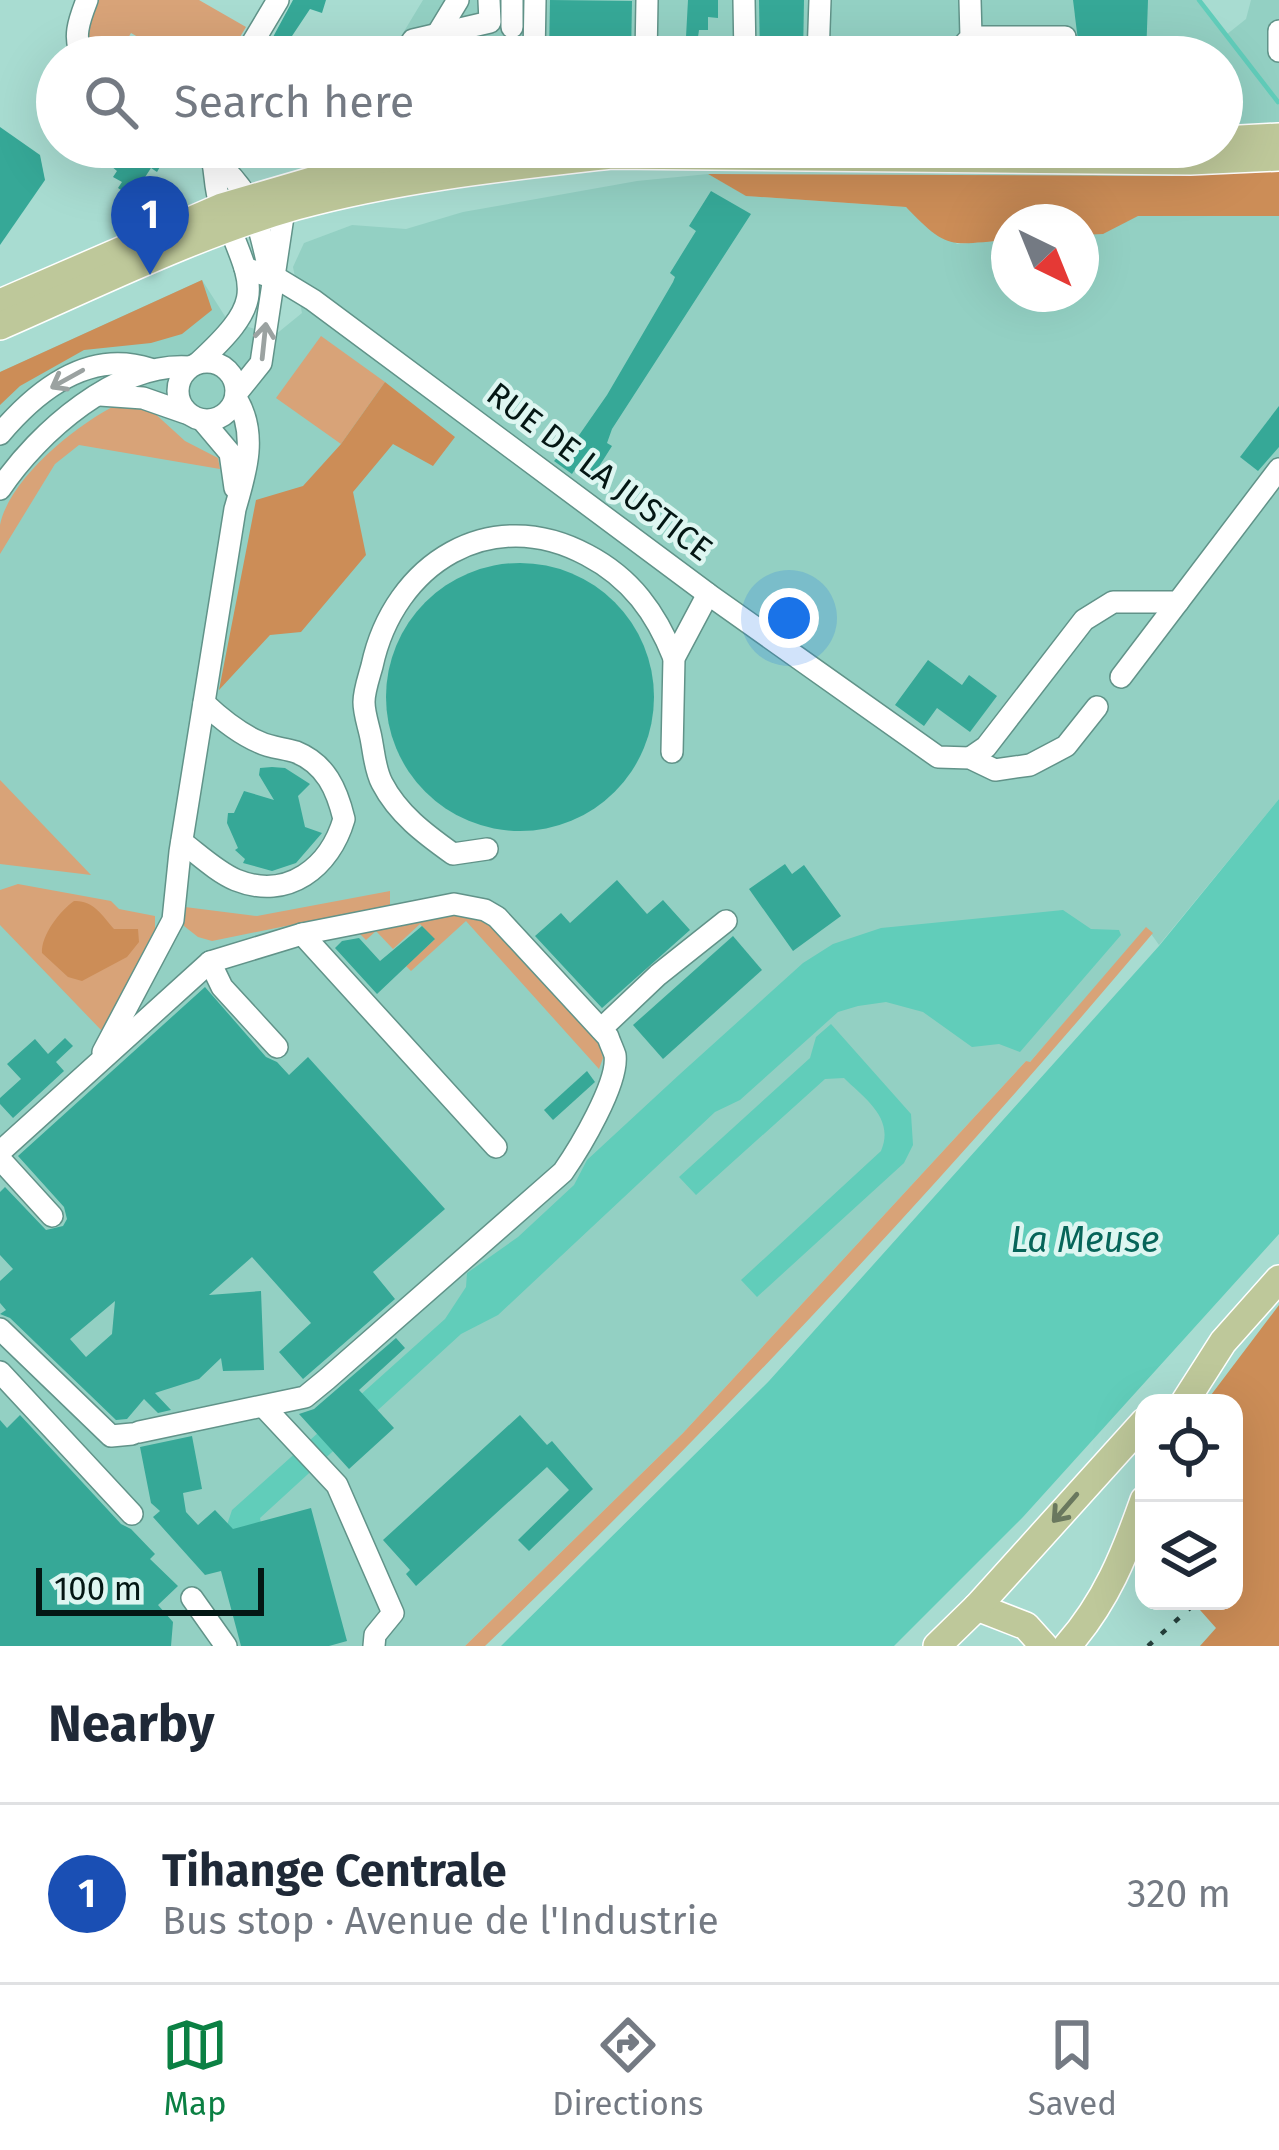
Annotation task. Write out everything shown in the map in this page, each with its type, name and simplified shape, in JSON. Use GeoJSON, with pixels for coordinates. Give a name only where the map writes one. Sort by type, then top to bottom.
{"type":"FeatureCollection","features":[{"type":"Feature","properties":{"kind":"main road"},"geometry":{"type":"LineString","coordinates":[[1243,139],[1279,137]]}},
{"type":"Feature","properties":{"kind":"main road"},"geometry":{"type":"LineString","coordinates":[[1243,159],[1279,157]]}},
{"type":"Feature","properties":{"kind":"main road"},"geometry":{"type":"LineString","coordinates":[[0,303],[235,209],[356,168]]}},
{"type":"Feature","properties":{"kind":"main road"},"geometry":{"type":"LineString","coordinates":[[0,326],[235,209],[284,210],[380,185],[506,168]]}},
{"type":"Feature","properties":{"kind":"main road"},"geometry":{"type":"LineString","coordinates":[[1189,1394],[1200,1374],[1279,1279]]}},
{"type":"Feature","properties":{"kind":"main road"},"geometry":{"type":"LineString","coordinates":[[1174,1394],[1200,1374]]}},
{"type":"Feature","properties":{"kind":"main road"},"geometry":{"type":"LineString","coordinates":[[937,1646],[1135,1432]]}},
{"type":"Feature","properties":{"kind":"main road"},"geometry":{"type":"LineString","coordinates":[[1067,1646],[1090,1620],[1120,1569],[1143,1502]]}},
{"type":"Feature","properties":{"kind":"main road"},"geometry":{"type":"LineString","coordinates":[[977,1607],[1026,1626],[1044,1646]]}},
{"type":"Feature","properties":{"kind":"street"},"geometry":{"type":"LineString","coordinates":[[78,36],[87,0]]}},
{"type":"Feature","properties":{"kind":"street"},"geometry":{"type":"LineString","coordinates":[[257,36],[278,0]]}},
{"type":"Feature","properties":{"kind":"street"},"geometry":{"type":"LineString","coordinates":[[437,33],[458,0]]}},
{"type":"Feature","properties":{"kind":"street"},"geometry":{"type":"LineString","coordinates":[[427,36],[490,22],[489,0]]}},
{"type":"Feature","properties":{"kind":"street"},"geometry":{"type":"LineString","coordinates":[[512,0],[512,27]]}},
{"type":"Feature","properties":{"kind":"street"},"geometry":{"type":"LineString","coordinates":[[534,36],[535,0]]}},
{"type":"Feature","properties":{"kind":"street"},"geometry":{"type":"LineString","coordinates":[[646,0],[646,36]]}},
{"type":"Feature","properties":{"kind":"street"},"geometry":{"type":"LineString","coordinates":[[745,0],[745,36]]}},
{"type":"Feature","properties":{"kind":"street"},"geometry":{"type":"LineString","coordinates":[[819,36],[820,0]]}},
{"type":"Feature","properties":{"kind":"street"},"geometry":{"type":"LineString","coordinates":[[970,0],[971,36]]}},
{"type":"Feature","properties":{"kind":"street"},"geometry":{"type":"LineString","coordinates":[[1279,31],[1279,51]]}},
{"type":"Feature","properties":{"kind":"street"},"geometry":{"type":"LineString","coordinates":[[217,168],[272,280]]}},
{"type":"Feature","properties":{"kind":"street"},"geometry":{"type":"LineString","coordinates":[[227,168],[237,178],[235,209],[250,300],[244,316],[178,381],[179,402],[230,453],[235,509]]}},
{"type":"Feature","properties":{"kind":"street"},"geometry":{"type":"LineString","coordinates":[[100,395],[143,398],[195,417],[221,417],[261,363],[284,210]]}},
{"type":"Feature","properties":{"kind":"street","name":"RUE DE LA JUSTICE"},"geometry":{"type":"LineString","coordinates":[[245,268],[313,300],[708,594],[938,757],[970,758],[995,770],[1030,765],[1066,746],[1097,707]]}},
{"type":"Feature","properties":{"kind":"street"},"geometry":{"type":"LineString","coordinates":[[0,434],[38,397],[70,376],[104,362],[129,362],[150,369]]}},
{"type":"Feature","properties":{"kind":"street"},"geometry":{"type":"LineString","coordinates":[[0,489],[38,441],[100,395],[150,369],[224,367],[235,380],[236,396],[246,415],[249,447],[235,509],[173,920],[97,1064]]}},
{"type":"Feature","properties":{"kind":"street"},"geometry":{"type":"LineString","coordinates":[[1121,677],[1279,469]]}},
{"type":"Feature","properties":{"kind":"street"},"geometry":{"type":"LineString","coordinates":[[487,849],[453,854],[398,809],[379,779],[364,701],[377,640],[411,583],[446,554],[486,539],[523,533],[566,543],[606,565],[636,591],[662,626],[674,658],[672,752]]}},
{"type":"Feature","properties":{"kind":"street"},"geometry":{"type":"LineString","coordinates":[[674,658],[708,594]]}},
{"type":"Feature","properties":{"kind":"street"},"geometry":{"type":"LineString","coordinates":[[970,758],[986,747],[1084,620],[1113,602],[1178,602]]}},
{"type":"Feature","properties":{"kind":"street"},"geometry":{"type":"LineString","coordinates":[[182,842],[233,879],[249,884],[292,881],[328,858],[344,819],[329,777],[315,764],[296,752],[260,743],[204,704]]}},
{"type":"Feature","properties":{"kind":"street"},"geometry":{"type":"LineString","coordinates":[[0,1329],[111,1436],[305,1397],[562,1172],[579,1149],[613,1076],[616,1058],[601,1029],[485,910],[454,904],[302,934],[210,962],[0,1156],[52,1216]]}},
{"type":"Feature","properties":{"kind":"street"},"geometry":{"type":"LineString","coordinates":[[601,1029],[726,921]]}},
{"type":"Feature","properties":{"kind":"street"},"geometry":{"type":"LineString","coordinates":[[302,934],[496,1148]]}},
{"type":"Feature","properties":{"kind":"street"},"geometry":{"type":"LineString","coordinates":[[210,962],[222,987],[278,1047]]}},
{"type":"Feature","properties":{"kind":"street"},"geometry":{"type":"LineString","coordinates":[[0,1372],[132,1514]]}},
{"type":"Feature","properties":{"kind":"street"},"geometry":{"type":"LineString","coordinates":[[264,1407],[337,1485],[351,1510],[393,1613],[375,1635],[374,1646]]}},
{"type":"Feature","properties":{"kind":"street"},"geometry":{"type":"LineString","coordinates":[[193,1598],[226,1646]]}},
{"type":"Feature","properties":{"kind":"shaded area"},"geometry":{"type":"Polygon","coordinates":[[[94,0],[199,0],[246,27],[241,36],[87,36],[94,0]]]}},
{"type":"Feature","properties":{"kind":"shaded area"},"geometry":{"type":"Polygon","coordinates":[[[423,0],[1199,0],[1226,35],[1246,19],[1251,0],[1279,0],[1279,122],[1243,125],[1243,36],[401,36],[423,0]]]}},
{"type":"Feature","properties":{"kind":"shaded area"},"geometry":{"type":"Polygon","coordinates":[[[1279,168],[1279,216],[1138,216],[1099,234],[1099,204],[991,204],[991,241],[962,243],[932,232],[906,207],[746,196],[708,174],[1172,176],[1279,168]]]}},
{"type":"Feature","properties":{"kind":"shaded area"},"geometry":{"type":"Polygon","coordinates":[[[708,174],[747,196],[906,207],[957,244],[991,241],[991,312],[1099,312],[1099,233],[1137,216],[1279,216],[1279,799],[1159,945],[1147,928],[1029,1063],[683,1433],[465,1646],[0,1646],[0,372],[202,280],[228,321],[275,335],[302,313],[293,267],[304,243],[352,225],[406,229],[463,212],[637,181],[708,174]]]}},
{"type":"Feature","properties":{"kind":"shaded area"},"geometry":{"type":"Polygon","coordinates":[[[202,280],[212,310],[182,334],[151,343],[84,350],[20,386],[0,405],[0,372],[202,280]]]}},
{"type":"Feature","properties":{"kind":"shaded area"},"geometry":{"type":"Polygon","coordinates":[[[321,336],[385,382],[341,444],[276,398],[321,336]]]}},
{"type":"Feature","properties":{"kind":"shaded area"},"geometry":{"type":"Polygon","coordinates":[[[385,382],[455,437],[433,466],[393,444],[353,492],[366,555],[301,632],[270,635],[219,690],[256,500],[303,486],[341,444],[385,382]]]}},
{"type":"Feature","properties":{"kind":"shaded area"},"geometry":{"type":"Polygon","coordinates":[[[118,404],[151,410],[185,441],[218,458],[220,469],[79,445],[55,464],[0,554],[0,525],[6,507],[30,472],[65,439],[118,404]]]}},
{"type":"Feature","properties":{"kind":"shaded area"},"geometry":{"type":"Polygon","coordinates":[[[2,782],[91,875],[0,864],[2,782]]]}},
{"type":"Feature","properties":{"kind":"shaded area"},"geometry":{"type":"Polygon","coordinates":[[[18,884],[111,901],[119,909],[155,916],[155,929],[102,1031],[0,925],[0,890],[18,884]]]}},
{"type":"Feature","properties":{"kind":"shaded area"},"geometry":{"type":"Polygon","coordinates":[[[390,891],[390,905],[212,941],[184,926],[185,907],[257,916],[390,891]]]}},
{"type":"Feature","properties":{"kind":"shaded area"},"geometry":{"type":"Polygon","coordinates":[[[74,901],[92,906],[114,929],[138,929],[139,942],[127,957],[82,981],[68,977],[42,953],[52,924],[74,901]]]}},
{"type":"Feature","properties":{"kind":"shaded area"},"geometry":{"type":"Polygon","coordinates":[[[448,912],[494,922],[596,1034],[603,1058],[599,1069],[466,921],[411,971],[406,966],[434,940],[420,924],[393,949],[376,931],[366,940],[356,930],[448,912]]]}},
{"type":"Feature","properties":{"kind":"shaded area"},"geometry":{"type":"Polygon","coordinates":[[[1146,927],[1153,933],[1074,1026],[829,1298],[485,1646],[465,1646],[683,1433],[1026,1061],[1030,1062],[1146,927]]]}},
{"type":"Feature","properties":{"kind":"shaded area"},"geometry":{"type":"Polygon","coordinates":[[[1279,1305],[1279,1646],[1200,1646],[1216,1628],[1200,1610],[1243,1610],[1243,1394],[1212,1394],[1279,1305]]]}},
{"type":"Feature","properties":{"kind":"water","name":"La Meuse"},"geometry":{"type":"Polygon","coordinates":[[[1279,799],[1279,1234],[1023,1517],[894,1646],[501,1646],[769,1381],[1159,946],[1279,799]]]}},
{"type":"Feature","properties":{"kind":"water"},"geometry":{"type":"Polygon","coordinates":[[[1063,910],[1091,929],[1119,930],[1121,935],[1020,1052],[999,1044],[972,1047],[923,1012],[886,1002],[838,1012],[740,1100],[715,1112],[498,1315],[461,1334],[260,1518],[283,1646],[227,1525],[232,1510],[445,1319],[466,1287],[467,1273],[518,1237],[574,1185],[587,1160],[803,963],[833,944],[881,928],[1063,910]]]}},
{"type":"Feature","properties":{"kind":"water"},"geometry":{"type":"Polygon","coordinates":[[[831,1024],[911,1114],[913,1145],[904,1163],[757,1297],[741,1280],[881,1151],[884,1129],[876,1110],[844,1078],[825,1079],[696,1195],[679,1177],[810,1058],[816,1037],[831,1024]]]}},
{"type":"Feature","properties":{"kind":"building"},"geometry":{"type":"Polygon","coordinates":[[[293,0],[326,0],[322,13],[310,9],[292,36],[274,36],[293,0]]]}},
{"type":"Feature","properties":{"kind":"building"},"geometry":{"type":"Polygon","coordinates":[[[550,0],[632,1],[631,36],[549,36],[550,0]]]}},
{"type":"Feature","properties":{"kind":"building"},"geometry":{"type":"Polygon","coordinates":[[[688,0],[718,0],[718,18],[708,17],[708,30],[686,36],[688,0]]]}},
{"type":"Feature","properties":{"kind":"building"},"geometry":{"type":"Polygon","coordinates":[[[759,0],[804,0],[803,36],[760,36],[759,0]]]}},
{"type":"Feature","properties":{"kind":"building"},"geometry":{"type":"Polygon","coordinates":[[[1073,0],[1148,0],[1147,36],[1077,36],[1073,0]]]}},
{"type":"Feature","properties":{"kind":"building"},"geometry":{"type":"Polygon","coordinates":[[[0,127],[36,152],[36,168],[43,168],[45,180],[0,245],[0,127]]]}},
{"type":"Feature","properties":{"kind":"building"},"geometry":{"type":"Polygon","coordinates":[[[113,168],[151,168],[132,197],[118,188],[122,182],[113,177],[117,171],[113,168]]]}},
{"type":"Feature","properties":{"kind":"building"},"geometry":{"type":"Polygon","coordinates":[[[711,191],[751,214],[612,429],[607,443],[612,446],[593,476],[577,466],[572,474],[554,461],[568,451],[607,395],[673,282],[670,273],[696,231],[689,226],[711,191]]]}},
{"type":"Feature","properties":{"kind":"building"},"geometry":{"type":"Polygon","coordinates":[[[1279,406],[1279,447],[1258,471],[1240,457],[1279,406]]]}},
{"type":"Feature","properties":{"kind":"building"},"geometry":{"type":"Polygon","coordinates":[[[520,563],[571,573],[615,602],[644,646],[654,697],[644,748],[615,792],[571,821],[520,831],[469,821],[425,792],[396,748],[386,697],[396,646],[425,602],[469,573],[520,563]]]}},
{"type":"Feature","properties":{"kind":"building"},"geometry":{"type":"Polygon","coordinates":[[[928,660],[962,685],[969,675],[997,696],[970,732],[937,708],[924,726],[895,705],[928,660]]]}},
{"type":"Feature","properties":{"kind":"building"},"geometry":{"type":"Polygon","coordinates":[[[260,768],[285,768],[310,784],[298,796],[305,827],[322,833],[296,863],[272,871],[243,863],[227,823],[228,813],[234,813],[244,791],[274,800],[259,775],[260,768]]]}},
{"type":"Feature","properties":{"kind":"building"},"geometry":{"type":"Polygon","coordinates":[[[785,864],[792,874],[804,865],[841,916],[793,951],[749,889],[785,864]]]}},
{"type":"Feature","properties":{"kind":"building"},"geometry":{"type":"Polygon","coordinates":[[[617,880],[647,914],[663,900],[690,930],[602,1008],[535,936],[561,913],[570,923],[617,880]]]}},
{"type":"Feature","properties":{"kind":"building"},"geometry":{"type":"Polygon","coordinates":[[[422,926],[435,939],[377,994],[335,948],[342,941],[359,938],[380,961],[422,926]]]}},
{"type":"Feature","properties":{"kind":"building"},"geometry":{"type":"Polygon","coordinates":[[[733,936],[762,970],[663,1059],[633,1025],[733,936]]]}},
{"type":"Feature","properties":{"kind":"building"},"geometry":{"type":"Polygon","coordinates":[[[205,987],[266,1057],[289,1075],[308,1057],[445,1209],[373,1272],[395,1299],[303,1379],[279,1352],[311,1323],[252,1257],[209,1295],[261,1291],[264,1370],[223,1371],[221,1358],[199,1379],[155,1393],[171,1410],[158,1413],[144,1399],[127,1419],[116,1420],[10,1318],[0,1314],[6,1310],[0,1303],[0,1281],[13,1269],[0,1255],[0,1192],[5,1187],[46,1230],[63,1226],[67,1219],[64,1207],[18,1156],[205,987]],[[115,1301],[70,1339],[86,1357],[112,1334],[115,1301]]]}},
{"type":"Feature","properties":{"kind":"building"},"geometry":{"type":"Polygon","coordinates":[[[65,1038],[73,1046],[56,1062],[64,1071],[13,1118],[0,1098],[21,1079],[7,1064],[35,1039],[48,1054],[65,1038]]]}},
{"type":"Feature","properties":{"kind":"building"},"geometry":{"type":"Polygon","coordinates":[[[587,1071],[595,1082],[553,1120],[544,1110],[587,1071]]]}},
{"type":"Feature","properties":{"kind":"building"},"geometry":{"type":"Polygon","coordinates":[[[396,1338],[405,1348],[359,1390],[394,1428],[349,1469],[299,1414],[314,1409],[396,1338]]]}},
{"type":"Feature","properties":{"kind":"building"},"geometry":{"type":"Polygon","coordinates":[[[20,1415],[155,1554],[150,1559],[178,1586],[158,1605],[173,1622],[171,1646],[0,1646],[0,1420],[7,1428],[20,1415]]]}},
{"type":"Feature","properties":{"kind":"building"},"geometry":{"type":"Polygon","coordinates":[[[520,1415],[547,1445],[552,1441],[593,1489],[529,1551],[518,1540],[569,1490],[547,1467],[416,1586],[406,1574],[410,1570],[383,1540],[520,1415]]]}},
{"type":"Feature","properties":{"kind":"building"},"geometry":{"type":"Polygon","coordinates":[[[192,1436],[202,1489],[183,1493],[186,1512],[198,1525],[215,1510],[233,1529],[311,1508],[347,1641],[329,1646],[241,1646],[221,1571],[205,1575],[153,1517],[160,1511],[151,1503],[140,1447],[192,1436]]]}},
{"type":"Feature","properties":{"kind":"waterway"},"geometry":{"type":"LineString","coordinates":[[1199,0],[1227,36]]}},
{"type":"Feature","properties":{"kind":"waterway"},"geometry":{"type":"LineString","coordinates":[[1243,57],[1278,102]]}},
{"type":"Feature","properties":{"kind":"railway"},"geometry":{"type":"LineString","coordinates":[[1148,1646],[1188,1610]]}},
{"type":"Feature","properties":{"kind":"place","name":"Tihange Centrale"},"geometry":{"type":"Point","coordinates":[150,275]}}]}
